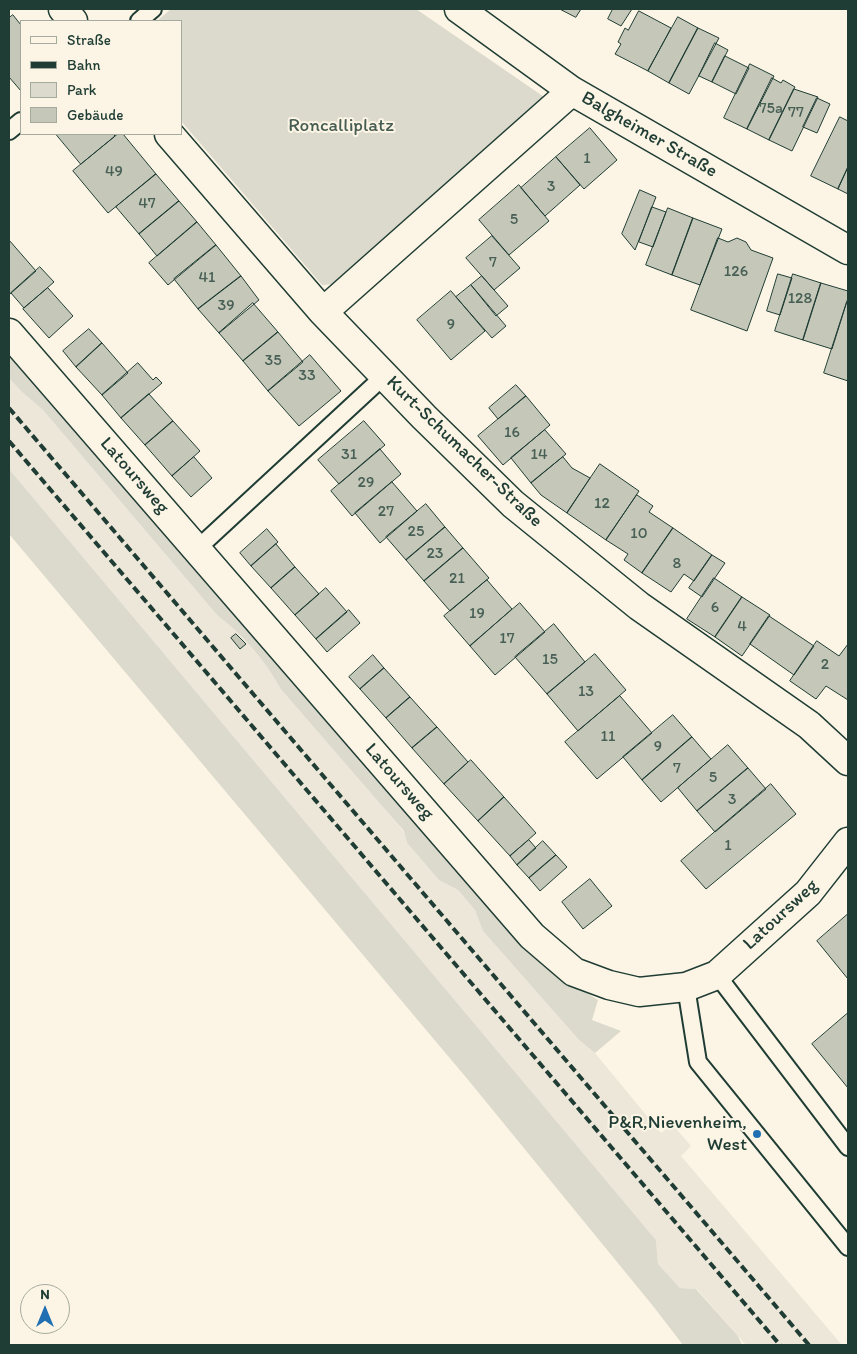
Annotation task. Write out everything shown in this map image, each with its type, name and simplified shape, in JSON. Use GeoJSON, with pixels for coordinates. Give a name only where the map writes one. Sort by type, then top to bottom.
{"type":"FeatureCollection","features":[{"type":"Feature","properties":{"kind":"street"},"geometry":{"type":"LineString","coordinates":[[63,9],[73,20]]}},
{"type":"Feature","properties":{"kind":"street","name":"Balgheimer Straße"},"geometry":{"type":"LineString","coordinates":[[459,9],[572,91],[848,250]]}},
{"type":"Feature","properties":{"kind":"street"},"geometry":{"type":"LineString","coordinates":[[323,312],[572,91]]}},
{"type":"Feature","properties":{"kind":"street","name":"Kurt-Schumacher-Straße"},"geometry":{"type":"LineString","coordinates":[[171,135],[323,312],[384,376],[513,504],[639,606],[809,725],[848,761]]}},
{"type":"Feature","properties":{"kind":"street","name":"Latoursweg"},"geometry":{"type":"LineString","coordinates":[[9,333],[532,936],[574,972],[609,985],[639,992],[686,987],[717,975],[808,893],[848,842]]}},
{"type":"Feature","properties":{"kind":"lane"},"geometry":{"type":"LineString","coordinates":[[140,20],[153,9]]}},
{"type":"Feature","properties":{"kind":"lane"},"geometry":{"type":"LineString","coordinates":[[9,131],[20,122]]}},
{"type":"Feature","properties":{"kind":"lane"},"geometry":{"type":"LineString","coordinates":[[197,549],[384,376]]}},
{"type":"Feature","properties":{"kind":"lane"},"geometry":{"type":"LineString","coordinates":[[717,975],[848,1147]]}},
{"type":"Feature","properties":{"kind":"lane"},"geometry":{"type":"LineString","coordinates":[[686,987],[698,1062],[848,1247]]}},
{"type":"Feature","properties":{"kind":"shaded area"},"geometry":{"type":"Polygon","coordinates":[[[9,378],[43,410],[217,615],[238,630],[259,654],[404,832],[407,843],[439,880],[458,890],[475,910],[483,931],[579,1040],[595,1053],[661,1133],[672,1124],[691,1146],[681,1156],[842,1345],[746,1345],[697,1289],[680,1288],[658,1264],[656,1240],[9,469],[9,378]]]}},
{"type":"Feature","properties":{"kind":"green space","name":"Roncalliplatz"},"geometry":{"type":"Polygon","coordinates":[[[171,9],[416,9],[550,101],[336,284],[322,285],[182,122],[182,20],[158,20],[171,9]]]}},
{"type":"Feature","properties":{"kind":"green space"},"geometry":{"type":"Polygon","coordinates":[[[9,356],[184,557],[522,938],[569,982],[598,1000],[592,1020],[621,1031],[595,1053],[579,1040],[483,931],[475,910],[458,890],[439,880],[407,843],[404,831],[281,689],[253,648],[217,615],[43,410],[9,378],[9,356]]]}},
{"type":"Feature","properties":{"kind":"green space"},"geometry":{"type":"Polygon","coordinates":[[[9,469],[656,1240],[658,1264],[680,1288],[696,1289],[738,1336],[742,1345],[683,1345],[469,1081],[9,534],[9,469]]]}},
{"type":"Feature","properties":{"kind":"building"},"geometry":{"type":"Polygon","coordinates":[[[560,9],[581,9],[576,17],[560,9]]]}},
{"type":"Feature","properties":{"kind":"building"},"geometry":{"type":"Polygon","coordinates":[[[613,9],[632,9],[621,26],[608,19],[613,9]]]}},
{"type":"Feature","properties":{"kind":"building"},"geometry":{"type":"Polygon","coordinates":[[[639,11],[671,28],[648,71],[615,54],[621,44],[618,42],[625,28],[628,30],[639,11]]]}},
{"type":"Feature","properties":{"kind":"building"},"geometry":{"type":"Polygon","coordinates":[[[13,15],[20,24],[20,90],[9,77],[9,18],[13,15]]]}},
{"type":"Feature","properties":{"kind":"building"},"geometry":{"type":"Polygon","coordinates":[[[678,17],[698,28],[669,83],[648,71],[678,17]]]}},
{"type":"Feature","properties":{"kind":"building"},"geometry":{"type":"Polygon","coordinates":[[[698,28],[719,38],[689,94],[669,83],[698,28]]]}},
{"type":"Feature","properties":{"kind":"building"},"geometry":{"type":"Polygon","coordinates":[[[715,43],[728,50],[712,82],[699,76],[715,43]]]}},
{"type":"Feature","properties":{"kind":"building"},"geometry":{"type":"Polygon","coordinates":[[[725,56],[749,68],[736,94],[712,82],[725,56]]]}},
{"type":"Feature","properties":{"kind":"building"},"geometry":{"type":"Polygon","coordinates":[[[750,64],[774,76],[747,129],[724,118],[750,64]]]}},
{"type":"Feature","properties":{"kind":"building"},"geometry":{"type":"Polygon","coordinates":[[[772,78],[781,83],[783,80],[795,87],[769,140],[747,129],[772,78]]]}},
{"type":"Feature","properties":{"kind":"building"},"geometry":{"type":"Polygon","coordinates":[[[794,89],[818,97],[792,151],[769,140],[794,89]]]}},
{"type":"Feature","properties":{"kind":"building"},"geometry":{"type":"Polygon","coordinates":[[[817,98],[830,104],[817,133],[803,127],[817,98]]]}},
{"type":"Feature","properties":{"kind":"building"},"geometry":{"type":"Polygon","coordinates":[[[840,117],[848,121],[848,167],[838,189],[811,176],[840,117]]]}},
{"type":"Feature","properties":{"kind":"building"},"geometry":{"type":"Polygon","coordinates":[[[590,128],[617,160],[584,189],[556,157],[590,128]]]}},
{"type":"Feature","properties":{"kind":"building"},"geometry":{"type":"Polygon","coordinates":[[[57,135],[115,136],[81,164],[57,135]]]}},
{"type":"Feature","properties":{"kind":"building"},"geometry":{"type":"Polygon","coordinates":[[[117,135],[124,135],[156,174],[108,213],[73,171],[117,135]]]}},
{"type":"Feature","properties":{"kind":"building"},"geometry":{"type":"Polygon","coordinates":[[[556,157],[580,185],[545,216],[521,188],[556,157]]]}},
{"type":"Feature","properties":{"kind":"building"},"geometry":{"type":"Polygon","coordinates":[[[848,167],[848,194],[838,189],[848,167]]]}},
{"type":"Feature","properties":{"kind":"building"},"geometry":{"type":"Polygon","coordinates":[[[156,174],[179,201],[139,234],[116,207],[156,174]]]}},
{"type":"Feature","properties":{"kind":"building"},"geometry":{"type":"Polygon","coordinates":[[[519,185],[549,221],[509,255],[479,220],[519,185]]]}},
{"type":"Feature","properties":{"kind":"building"},"geometry":{"type":"Polygon","coordinates":[[[640,190],[656,197],[635,250],[622,234],[640,190]]]}},
{"type":"Feature","properties":{"kind":"building"},"geometry":{"type":"Polygon","coordinates":[[[179,201],[197,222],[157,256],[139,234],[179,201]]]}},
{"type":"Feature","properties":{"kind":"building"},"geometry":{"type":"Polygon","coordinates":[[[652,207],[666,212],[653,247],[639,242],[652,207]]]}},
{"type":"Feature","properties":{"kind":"building"},"geometry":{"type":"Polygon","coordinates":[[[668,208],[693,218],[672,275],[646,265],[668,208]]]}},
{"type":"Feature","properties":{"kind":"building"},"geometry":{"type":"Polygon","coordinates":[[[693,218],[722,229],[700,285],[672,275],[693,218]]]}},
{"type":"Feature","properties":{"kind":"building"},"geometry":{"type":"Polygon","coordinates":[[[197,222],[216,245],[168,285],[149,263],[197,222]]]}},
{"type":"Feature","properties":{"kind":"building"},"geometry":{"type":"Polygon","coordinates":[[[492,236],[520,268],[494,290],[466,258],[492,236]]]}},
{"type":"Feature","properties":{"kind":"building"},"geometry":{"type":"Polygon","coordinates":[[[718,238],[728,242],[737,238],[746,242],[751,250],[773,258],[747,331],[691,310],[718,238]]]}},
{"type":"Feature","properties":{"kind":"building"},"geometry":{"type":"Polygon","coordinates":[[[9,240],[36,271],[10,294],[9,293],[9,240]]]}},
{"type":"Feature","properties":{"kind":"building"},"geometry":{"type":"Polygon","coordinates":[[[216,245],[241,276],[198,309],[174,279],[216,245]]]}},
{"type":"Feature","properties":{"kind":"building"},"geometry":{"type":"Polygon","coordinates":[[[40,267],[54,282],[24,308],[11,293],[40,267]]]}},
{"type":"Feature","properties":{"kind":"building"},"geometry":{"type":"Polygon","coordinates":[[[778,274],[792,278],[780,315],[767,311],[778,274]]]}},
{"type":"Feature","properties":{"kind":"building"},"geometry":{"type":"Polygon","coordinates":[[[793,274],[821,283],[803,340],[775,331],[793,274]]]}},
{"type":"Feature","properties":{"kind":"building"},"geometry":{"type":"Polygon","coordinates":[[[241,276],[259,300],[219,333],[198,309],[241,276]]]}},
{"type":"Feature","properties":{"kind":"building"},"geometry":{"type":"Polygon","coordinates":[[[482,276],[508,306],[496,316],[471,285],[482,276]]]}},
{"type":"Feature","properties":{"kind":"building"},"geometry":{"type":"Polygon","coordinates":[[[821,283],[848,291],[848,298],[832,349],[803,340],[821,283]]]}},
{"type":"Feature","properties":{"kind":"building"},"geometry":{"type":"Polygon","coordinates":[[[471,285],[506,326],[492,338],[456,297],[471,285]]]}},
{"type":"Feature","properties":{"kind":"building"},"geometry":{"type":"Polygon","coordinates":[[[48,288],[73,316],[49,338],[23,309],[48,288]]]}},
{"type":"Feature","properties":{"kind":"building"},"geometry":{"type":"Polygon","coordinates":[[[451,291],[485,331],[451,360],[417,320],[451,291]]]}},
{"type":"Feature","properties":{"kind":"building"},"geometry":{"type":"Polygon","coordinates":[[[848,302],[848,381],[824,373],[848,302]]]}},
{"type":"Feature","properties":{"kind":"building"},"geometry":{"type":"Polygon","coordinates":[[[253,303],[278,332],[243,361],[219,333],[253,303]]]}},
{"type":"Feature","properties":{"kind":"building"},"geometry":{"type":"Polygon","coordinates":[[[89,329],[102,343],[76,367],[63,351],[89,329]]]}},
{"type":"Feature","properties":{"kind":"building"},"geometry":{"type":"Polygon","coordinates":[[[278,332],[303,362],[268,391],[243,361],[278,332]]]}},
{"type":"Feature","properties":{"kind":"building"},"geometry":{"type":"Polygon","coordinates":[[[102,343],[128,373],[102,395],[76,367],[102,343]]]}},
{"type":"Feature","properties":{"kind":"building"},"geometry":{"type":"Polygon","coordinates":[[[310,355],[341,391],[299,426],[268,391],[310,355]]]}},
{"type":"Feature","properties":{"kind":"building"},"geometry":{"type":"Polygon","coordinates":[[[138,363],[153,380],[156,377],[162,383],[121,418],[102,395],[138,363]]]}},
{"type":"Feature","properties":{"kind":"building"},"geometry":{"type":"Polygon","coordinates":[[[516,385],[526,396],[498,419],[489,408],[516,385]]]}},
{"type":"Feature","properties":{"kind":"building"},"geometry":{"type":"Polygon","coordinates":[[[149,394],[173,421],[145,445],[121,418],[149,394]]]}},
{"type":"Feature","properties":{"kind":"building"},"geometry":{"type":"Polygon","coordinates":[[[526,396],[550,425],[503,465],[478,436],[526,396]]]}},
{"type":"Feature","properties":{"kind":"building"},"geometry":{"type":"Polygon","coordinates":[[[173,421],[200,451],[172,476],[145,445],[173,421]]]}},
{"type":"Feature","properties":{"kind":"building"},"geometry":{"type":"Polygon","coordinates":[[[364,421],[385,445],[339,484],[318,460],[364,421]]]}},
{"type":"Feature","properties":{"kind":"building"},"geometry":{"type":"Polygon","coordinates":[[[545,430],[566,454],[531,483],[511,458],[545,430]]]}},
{"type":"Feature","properties":{"kind":"building"},"geometry":{"type":"Polygon","coordinates":[[[380,449],[401,474],[352,516],[331,491],[380,449]]]}},
{"type":"Feature","properties":{"kind":"building"},"geometry":{"type":"Polygon","coordinates":[[[194,457],[212,478],[191,497],[172,476],[194,457]]]}},
{"type":"Feature","properties":{"kind":"building"},"geometry":{"type":"Polygon","coordinates":[[[563,457],[572,468],[590,478],[567,513],[541,495],[531,483],[563,457]]]}},
{"type":"Feature","properties":{"kind":"building"},"geometry":{"type":"Polygon","coordinates":[[[600,464],[639,491],[606,540],[567,513],[600,464]]]}},
{"type":"Feature","properties":{"kind":"building"},"geometry":{"type":"Polygon","coordinates":[[[392,482],[417,511],[380,543],[355,513],[392,482]]]}},
{"type":"Feature","properties":{"kind":"building"},"geometry":{"type":"Polygon","coordinates":[[[637,495],[653,506],[649,512],[673,528],[642,573],[624,560],[628,554],[606,540],[637,495]]]}},
{"type":"Feature","properties":{"kind":"building"},"geometry":{"type":"Polygon","coordinates":[[[426,504],[445,527],[406,560],[386,537],[426,504]]]}},
{"type":"Feature","properties":{"kind":"building"},"geometry":{"type":"Polygon","coordinates":[[[445,527],[463,548],[424,581],[406,560],[445,527]]]}},
{"type":"Feature","properties":{"kind":"building"},"geometry":{"type":"Polygon","coordinates":[[[673,528],[712,555],[694,581],[684,574],[671,592],[642,573],[673,528]]]}},
{"type":"Feature","properties":{"kind":"building"},"geometry":{"type":"Polygon","coordinates":[[[267,529],[278,542],[251,566],[240,553],[267,529]]]}},
{"type":"Feature","properties":{"kind":"building"},"geometry":{"type":"Polygon","coordinates":[[[276,544],[295,567],[271,588],[251,566],[276,544]]]}},
{"type":"Feature","properties":{"kind":"building"},"geometry":{"type":"Polygon","coordinates":[[[463,548],[489,578],[450,611],[424,581],[463,548]]]}},
{"type":"Feature","properties":{"kind":"building"},"geometry":{"type":"Polygon","coordinates":[[[712,555],[725,563],[702,597],[689,588],[712,555]]]}},
{"type":"Feature","properties":{"kind":"building"},"geometry":{"type":"Polygon","coordinates":[[[295,567],[319,594],[295,615],[271,588],[295,567]]]}},
{"type":"Feature","properties":{"kind":"building"},"geometry":{"type":"Polygon","coordinates":[[[714,578],[742,597],[715,637],[687,619],[714,578]]]}},
{"type":"Feature","properties":{"kind":"building"},"geometry":{"type":"Polygon","coordinates":[[[487,580],[512,609],[470,646],[444,616],[487,580]]]}},
{"type":"Feature","properties":{"kind":"building"},"geometry":{"type":"Polygon","coordinates":[[[326,588],[347,612],[316,639],[295,615],[326,588]]]}},
{"type":"Feature","properties":{"kind":"building"},"geometry":{"type":"Polygon","coordinates":[[[742,597],[770,615],[742,656],[715,637],[742,597]]]}},
{"type":"Feature","properties":{"kind":"building"},"geometry":{"type":"Polygon","coordinates":[[[520,603],[545,632],[495,675],[470,646],[520,603]]]}},
{"type":"Feature","properties":{"kind":"building"},"geometry":{"type":"Polygon","coordinates":[[[349,610],[360,623],[327,652],[316,639],[349,610]]]}},
{"type":"Feature","properties":{"kind":"building"},"geometry":{"type":"Polygon","coordinates":[[[769,616],[814,646],[794,675],[750,644],[769,616]]]}},
{"type":"Feature","properties":{"kind":"building"},"geometry":{"type":"Polygon","coordinates":[[[554,624],[585,662],[547,694],[515,657],[554,624]]]}},
{"type":"Feature","properties":{"kind":"building"},"geometry":{"type":"Polygon","coordinates":[[[236,634],[246,644],[240,649],[231,638],[236,634]]]}},
{"type":"Feature","properties":{"kind":"building"},"geometry":{"type":"Polygon","coordinates":[[[817,641],[839,656],[848,644],[848,700],[826,686],[816,699],[790,681],[817,641]]]}},
{"type":"Feature","properties":{"kind":"building"},"geometry":{"type":"Polygon","coordinates":[[[595,654],[626,690],[578,731],[547,694],[595,654]]]}},
{"type":"Feature","properties":{"kind":"building"},"geometry":{"type":"Polygon","coordinates":[[[373,655],[384,668],[360,689],[349,677],[373,655]]]}},
{"type":"Feature","properties":{"kind":"building"},"geometry":{"type":"Polygon","coordinates":[[[384,668],[410,697],[386,718],[360,689],[384,668]]]}},
{"type":"Feature","properties":{"kind":"building"},"geometry":{"type":"Polygon","coordinates":[[[620,696],[652,733],[597,779],[565,742],[620,696]]]}},
{"type":"Feature","properties":{"kind":"building"},"geometry":{"type":"Polygon","coordinates":[[[410,697],[437,727],[412,748],[386,718],[410,697]]]}},
{"type":"Feature","properties":{"kind":"building"},"geometry":{"type":"Polygon","coordinates":[[[673,715],[692,737],[642,780],[623,757],[673,715]]]}},
{"type":"Feature","properties":{"kind":"building"},"geometry":{"type":"Polygon","coordinates":[[[437,727],[468,762],[444,784],[412,748],[437,727]]]}},
{"type":"Feature","properties":{"kind":"building"},"geometry":{"type":"Polygon","coordinates":[[[692,737],[711,759],[661,802],[642,780],[692,737]]]}},
{"type":"Feature","properties":{"kind":"building"},"geometry":{"type":"Polygon","coordinates":[[[728,745],[748,768],[697,811],[678,788],[728,745]]]}},
{"type":"Feature","properties":{"kind":"building"},"geometry":{"type":"Polygon","coordinates":[[[471,760],[504,797],[478,821],[444,784],[471,760]]]}},
{"type":"Feature","properties":{"kind":"building"},"geometry":{"type":"Polygon","coordinates":[[[748,768],[766,789],[715,832],[697,811],[748,768]]]}},
{"type":"Feature","properties":{"kind":"building"},"geometry":{"type":"Polygon","coordinates":[[[771,784],[796,814],[706,889],[681,861],[771,784]]]}},
{"type":"Feature","properties":{"kind":"building"},"geometry":{"type":"Polygon","coordinates":[[[504,797],[536,833],[510,856],[478,821],[504,797]]]}},
{"type":"Feature","properties":{"kind":"building"},"geometry":{"type":"Polygon","coordinates":[[[529,840],[536,848],[517,865],[510,856],[529,840]]]}},
{"type":"Feature","properties":{"kind":"building"},"geometry":{"type":"Polygon","coordinates":[[[543,841],[556,855],[529,878],[517,865],[543,841]]]}},
{"type":"Feature","properties":{"kind":"building"},"geometry":{"type":"Polygon","coordinates":[[[556,855],[567,867],[540,891],[529,878],[556,855]]]}},
{"type":"Feature","properties":{"kind":"building"},"geometry":{"type":"Polygon","coordinates":[[[590,879],[612,906],[583,929],[562,902],[590,879]]]}},
{"type":"Feature","properties":{"kind":"building"},"geometry":{"type":"Polygon","coordinates":[[[848,914],[848,979],[817,941],[848,914]]]}},
{"type":"Feature","properties":{"kind":"building"},"geometry":{"type":"Polygon","coordinates":[[[848,1013],[848,1088],[812,1044],[848,1013]]]}},
{"type":"Feature","properties":{"kind":"railway"},"geometry":{"type":"LineString","coordinates":[[9,408],[809,1345]]}},
{"type":"Feature","properties":{"kind":"railway"},"geometry":{"type":"LineString","coordinates":[[9,441],[780,1345]]}},
{"type":"Feature","properties":{"kind":"place","name":"P&R,Nievenheim, West"},"geometry":{"type":"Point","coordinates":[757,1134]}}]}
